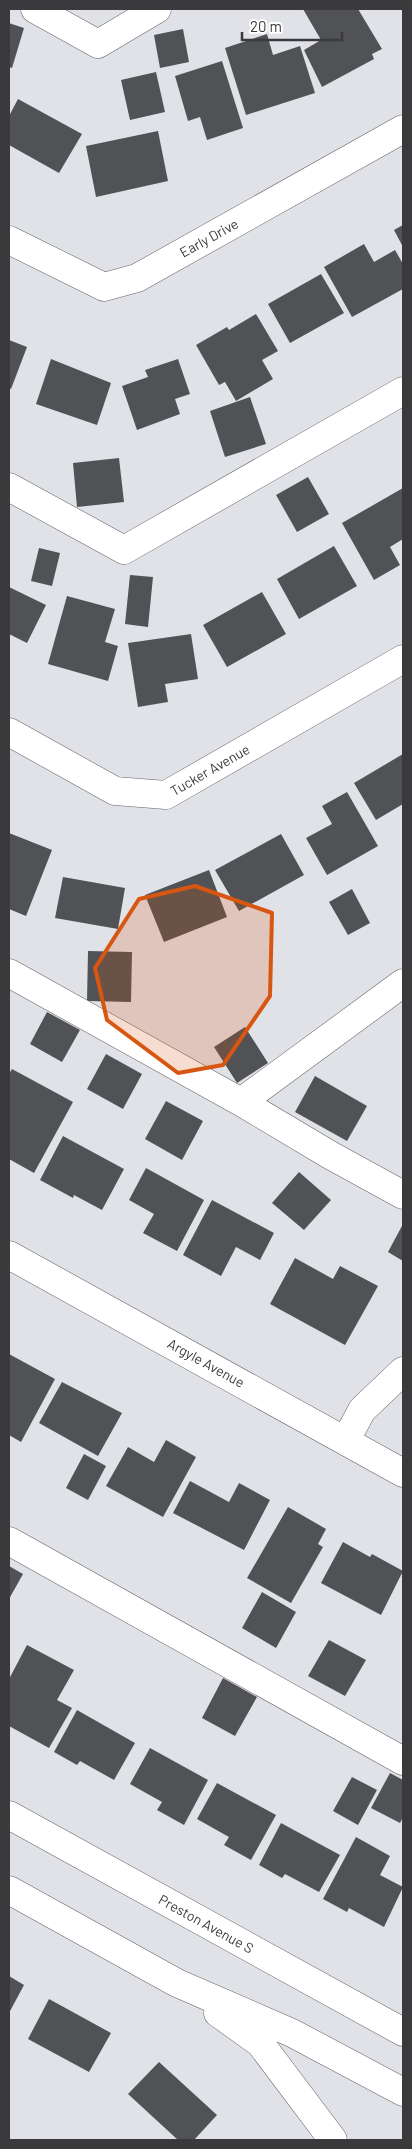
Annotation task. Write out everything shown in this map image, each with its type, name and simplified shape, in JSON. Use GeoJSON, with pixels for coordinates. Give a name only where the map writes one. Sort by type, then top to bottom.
{"type":"FeatureCollection","features":[{"type":"Feature","properties":{"kind":"street"},"geometry":{"type":"LineString","coordinates":[[35,9],[98,44],[157,9]]}},
{"type":"Feature","properties":{"kind":"street","name":"Early Drive"},"geometry":{"type":"LineString","coordinates":[[9,240],[104,287],[137,278],[403,130]]}},
{"type":"Feature","properties":{"kind":"street"},"geometry":{"type":"LineString","coordinates":[[9,487],[124,550],[403,391]]}},
{"type":"Feature","properties":{"kind":"street","name":"Tucker Avenue"},"geometry":{"type":"LineString","coordinates":[[9,732],[115,791],[166,795],[403,659]]}},
{"type":"Feature","properties":{"kind":"street"},"geometry":{"type":"LineString","coordinates":[[9,973],[403,1195]]}},
{"type":"Feature","properties":{"kind":"street"},"geometry":{"type":"LineString","coordinates":[[241,1102],[403,983]]}},
{"type":"Feature","properties":{"kind":"street","name":"Argyle Avenue"},"geometry":{"type":"LineString","coordinates":[[9,1255],[403,1473]]}},
{"type":"Feature","properties":{"kind":"street"},"geometry":{"type":"LineString","coordinates":[[346,1440],[362,1410],[403,1371]]}},
{"type":"Feature","properties":{"kind":"street"},"geometry":{"type":"LineString","coordinates":[[9,1541],[403,1761]]}},
{"type":"Feature","properties":{"kind":"street","name":"Preston Avenue S"},"geometry":{"type":"LineString","coordinates":[[9,1815],[403,2032]]}},
{"type":"Feature","properties":{"kind":"street"},"geometry":{"type":"LineString","coordinates":[[9,1890],[176,1983],[292,2033],[403,2092]]}},
{"type":"Feature","properties":{"kind":"street"},"geometry":{"type":"LineString","coordinates":[[176,1983],[260,2043],[333,2140]]}},
{"type":"Feature","properties":{"kind":"highlighted area"},"geometry":{"type":"Polygon","coordinates":[[[195,886],[272,913],[270,996],[223,1065],[178,1073],[107,1020],[95,968],[139,899],[195,886]]]}},
{"type":"Feature","properties":{"kind":"building"},"geometry":{"type":"Polygon","coordinates":[[[303,9],[358,9],[382,49],[372,54],[374,59],[322,87],[304,50],[321,40],[303,9]]]}},
{"type":"Feature","properties":{"kind":"building"},"geometry":{"type":"Polygon","coordinates":[[[9,23],[24,28],[12,68],[9,67],[9,23]]]}},
{"type":"Feature","properties":{"kind":"building"},"geometry":{"type":"Polygon","coordinates":[[[183,29],[189,62],[160,68],[154,35],[183,29]]]}},
{"type":"Feature","properties":{"kind":"building"},"geometry":{"type":"Polygon","coordinates":[[[267,34],[273,55],[300,46],[315,93],[246,115],[225,48],[267,34]]]}},
{"type":"Feature","properties":{"kind":"building"},"geometry":{"type":"Polygon","coordinates":[[[222,61],[243,128],[207,140],[200,117],[188,121],[175,76],[222,61]]]}},
{"type":"Feature","properties":{"kind":"building"},"geometry":{"type":"Polygon","coordinates":[[[156,72],[165,112],[130,120],[121,80],[156,72]]]}},
{"type":"Feature","properties":{"kind":"building"},"geometry":{"type":"Polygon","coordinates":[[[18,99],[82,134],[59,173],[9,145],[9,116],[18,99]]]}},
{"type":"Feature","properties":{"kind":"building"},"geometry":{"type":"Polygon","coordinates":[[[158,131],[168,181],[96,197],[86,146],[158,131]]]}},
{"type":"Feature","properties":{"kind":"building"},"geometry":{"type":"Polygon","coordinates":[[[403,225],[403,247],[394,230],[403,225]]]}},
{"type":"Feature","properties":{"kind":"building"},"geometry":{"type":"Polygon","coordinates":[[[364,244],[374,262],[395,250],[403,264],[403,289],[352,317],[324,267],[364,244]]]}},
{"type":"Feature","properties":{"kind":"building"},"geometry":{"type":"Polygon","coordinates":[[[321,274],[344,313],[290,343],[268,304],[321,274]]]}},
{"type":"Feature","properties":{"kind":"building"},"geometry":{"type":"Polygon","coordinates":[[[256,314],[278,351],[262,360],[273,379],[236,401],[225,382],[219,385],[196,345],[227,327],[229,330],[256,314]]]}},
{"type":"Feature","properties":{"kind":"building"},"geometry":{"type":"Polygon","coordinates":[[[9,340],[27,347],[11,389],[9,388],[9,340]]]}},
{"type":"Feature","properties":{"kind":"building"},"geometry":{"type":"Polygon","coordinates":[[[51,359],[111,383],[97,425],[36,404],[51,359]]]}},
{"type":"Feature","properties":{"kind":"building"},"geometry":{"type":"Polygon","coordinates":[[[178,359],[190,394],[175,399],[180,414],[137,430],[122,386],[148,377],[145,370],[178,359]]]}},
{"type":"Feature","properties":{"kind":"building"},"geometry":{"type":"Polygon","coordinates":[[[250,397],[266,444],[225,457],[210,411],[250,397]]]}},
{"type":"Feature","properties":{"kind":"building"},"geometry":{"type":"Polygon","coordinates":[[[119,458],[124,502],[77,507],[73,463],[119,458]]]}},
{"type":"Feature","properties":{"kind":"building"},"geometry":{"type":"Polygon","coordinates":[[[308,477],[329,514],[297,532],[276,495],[308,477]]]}},
{"type":"Feature","properties":{"kind":"building"},"geometry":{"type":"Polygon","coordinates":[[[403,488],[403,539],[390,547],[400,565],[374,580],[342,523],[403,488]]]}},
{"type":"Feature","properties":{"kind":"building"},"geometry":{"type":"Polygon","coordinates":[[[334,546],[357,586],[299,619],[277,579],[334,546]]]}},
{"type":"Feature","properties":{"kind":"building"},"geometry":{"type":"Polygon","coordinates":[[[39,548],[60,553],[52,586],[31,581],[39,548]]]}},
{"type":"Feature","properties":{"kind":"building"},"geometry":{"type":"Polygon","coordinates":[[[130,575],[153,577],[148,627],[125,624],[130,575]]]}},
{"type":"Feature","properties":{"kind":"building"},"geometry":{"type":"Polygon","coordinates":[[[9,587],[46,605],[27,643],[9,634],[9,587]]]}},
{"type":"Feature","properties":{"kind":"building"},"geometry":{"type":"Polygon","coordinates":[[[262,592],[286,634],[227,667],[203,625],[262,592]]]}},
{"type":"Feature","properties":{"kind":"building"},"geometry":{"type":"Polygon","coordinates":[[[67,596],[115,609],[105,642],[118,646],[108,681],[48,664],[67,596]]]}},
{"type":"Feature","properties":{"kind":"building"},"geometry":{"type":"Polygon","coordinates":[[[191,634],[198,679],[165,684],[168,702],[138,707],[128,643],[191,634]]]}},
{"type":"Feature","properties":{"kind":"building"},"geometry":{"type":"Polygon","coordinates":[[[403,754],[403,804],[376,820],[354,783],[403,754]]]}},
{"type":"Feature","properties":{"kind":"building"},"geometry":{"type":"Polygon","coordinates":[[[347,792],[378,846],[327,875],[306,838],[332,824],[322,806],[347,792]]]}},
{"type":"Feature","properties":{"kind":"building"},"geometry":{"type":"Polygon","coordinates":[[[9,833],[52,850],[26,916],[9,909],[9,833]]]}},
{"type":"Feature","properties":{"kind":"building"},"geometry":{"type":"Polygon","coordinates":[[[281,834],[304,875],[239,911],[215,870],[281,834]]]}},
{"type":"Feature","properties":{"kind":"building"},"geometry":{"type":"Polygon","coordinates":[[[209,870],[227,917],[164,942],[145,895],[209,870]]]}},
{"type":"Feature","properties":{"kind":"building"},"geometry":{"type":"Polygon","coordinates":[[[63,877],[125,888],[118,929],[55,918],[63,877]]]}},
{"type":"Feature","properties":{"kind":"building"},"geometry":{"type":"Polygon","coordinates":[[[352,889],[370,923],[348,935],[329,902],[352,889]]]}},
{"type":"Feature","properties":{"kind":"building"},"geometry":{"type":"Polygon","coordinates":[[[88,951],[132,952],[131,1002],[87,1001],[88,951]]]}},
{"type":"Feature","properties":{"kind":"building"},"geometry":{"type":"Polygon","coordinates":[[[47,1012],[80,1030],[62,1062],[30,1044],[47,1012]]]}},
{"type":"Feature","properties":{"kind":"building"},"geometry":{"type":"Polygon","coordinates":[[[245,1027],[268,1063],[237,1083],[214,1047],[245,1027]]]}},
{"type":"Feature","properties":{"kind":"building"},"geometry":{"type":"Polygon","coordinates":[[[106,1054],[142,1074],[123,1109],[87,1089],[106,1054]]]}},
{"type":"Feature","properties":{"kind":"building"},"geometry":{"type":"Polygon","coordinates":[[[12,1069],[73,1102],[34,1173],[9,1159],[9,1074],[12,1069]]]}},
{"type":"Feature","properties":{"kind":"building"},"geometry":{"type":"Polygon","coordinates":[[[315,1076],[367,1106],[347,1141],[295,1112],[315,1076]]]}},
{"type":"Feature","properties":{"kind":"building"},"geometry":{"type":"Polygon","coordinates":[[[166,1101],[203,1121],[182,1160],[145,1139],[166,1101]]]}},
{"type":"Feature","properties":{"kind":"building"},"geometry":{"type":"Polygon","coordinates":[[[63,1136],[124,1169],[102,1210],[74,1195],[73,1198],[40,1180],[63,1136]]]}},
{"type":"Feature","properties":{"kind":"building"},"geometry":{"type":"Polygon","coordinates":[[[146,1168],[204,1200],[177,1251],[143,1233],[154,1214],[129,1200],[146,1168]]]}},
{"type":"Feature","properties":{"kind":"building"},"geometry":{"type":"Polygon","coordinates":[[[299,1172],[331,1200],[304,1230],[272,1203],[299,1172]]]}},
{"type":"Feature","properties":{"kind":"building"},"geometry":{"type":"Polygon","coordinates":[[[212,1200],[274,1233],[260,1260],[236,1247],[221,1276],[183,1255],[212,1200]]]}},
{"type":"Feature","properties":{"kind":"building"},"geometry":{"type":"Polygon","coordinates":[[[403,1224],[403,1261],[388,1252],[403,1224]]]}},
{"type":"Feature","properties":{"kind":"building"},"geometry":{"type":"Polygon","coordinates":[[[295,1258],[333,1279],[340,1266],[378,1286],[345,1345],[270,1304],[295,1258]]]}},
{"type":"Feature","properties":{"kind":"building"},"geometry":{"type":"Polygon","coordinates":[[[9,1354],[55,1379],[21,1442],[9,1435],[9,1354]]]}},
{"type":"Feature","properties":{"kind":"building"},"geometry":{"type":"Polygon","coordinates":[[[62,1382],[122,1413],[98,1456],[39,1423],[62,1382]]]}},
{"type":"Feature","properties":{"kind":"building"},"geometry":{"type":"Polygon","coordinates":[[[166,1440],[196,1457],[163,1517],[106,1486],[128,1447],[154,1462],[166,1440]]]}},
{"type":"Feature","properties":{"kind":"building"},"geometry":{"type":"Polygon","coordinates":[[[84,1454],[106,1466],[88,1500],[66,1488],[84,1454]]]}},
{"type":"Feature","properties":{"kind":"building"},"geometry":{"type":"Polygon","coordinates":[[[190,1481],[229,1502],[239,1483],[270,1500],[244,1550],[173,1513],[190,1481]]]}},
{"type":"Feature","properties":{"kind":"building"},"geometry":{"type":"Polygon","coordinates":[[[288,1507],[326,1529],[318,1544],[323,1547],[291,1603],[247,1578],[288,1507]]]}},
{"type":"Feature","properties":{"kind":"building"},"geometry":{"type":"Polygon","coordinates":[[[343,1542],[370,1557],[372,1554],[403,1571],[381,1615],[321,1583],[343,1542]]]}},
{"type":"Feature","properties":{"kind":"building"},"geometry":{"type":"Polygon","coordinates":[[[9,1566],[23,1574],[9,1599],[9,1566]]]}},
{"type":"Feature","properties":{"kind":"building"},"geometry":{"type":"Polygon","coordinates":[[[262,1592],[296,1612],[276,1648],[242,1628],[262,1592]]]}},
{"type":"Feature","properties":{"kind":"building"},"geometry":{"type":"Polygon","coordinates":[[[329,1640],[366,1660],[345,1696],[308,1676],[329,1640]]]}},
{"type":"Feature","properties":{"kind":"building"},"geometry":{"type":"Polygon","coordinates":[[[27,1645],[74,1670],[57,1700],[72,1708],[49,1748],[9,1726],[9,1679],[27,1645]]]}},
{"type":"Feature","properties":{"kind":"building"},"geometry":{"type":"Polygon","coordinates":[[[223,1678],[257,1697],[235,1736],[202,1718],[223,1678]]]}},
{"type":"Feature","properties":{"kind":"building"},"geometry":{"type":"Polygon","coordinates":[[[77,1710],[135,1743],[114,1780],[80,1761],[77,1765],[54,1752],[77,1710]]]}},
{"type":"Feature","properties":{"kind":"building"},"geometry":{"type":"Polygon","coordinates":[[[150,1748],[208,1780],[184,1825],[157,1810],[162,1802],[130,1784],[150,1748]]]}},
{"type":"Feature","properties":{"kind":"building"},"geometry":{"type":"Polygon","coordinates":[[[390,1773],[403,1780],[403,1817],[400,1823],[371,1808],[390,1773]]]}},
{"type":"Feature","properties":{"kind":"building"},"geometry":{"type":"Polygon","coordinates":[[[352,1777],[377,1790],[358,1825],[333,1811],[352,1777]]]}},
{"type":"Feature","properties":{"kind":"building"},"geometry":{"type":"Polygon","coordinates":[[[217,1783],[276,1815],[251,1860],[224,1845],[229,1837],[197,1819],[217,1783]]]}},
{"type":"Feature","properties":{"kind":"building"},"geometry":{"type":"Polygon","coordinates":[[[281,1823],[340,1855],[319,1892],[285,1874],[282,1878],[259,1865],[281,1823]]]}},
{"type":"Feature","properties":{"kind":"building"},"geometry":{"type":"Polygon","coordinates":[[[356,1837],[390,1856],[380,1875],[403,1887],[384,1927],[349,1908],[347,1912],[323,1899],[356,1837]]]}},
{"type":"Feature","properties":{"kind":"building"},"geometry":{"type":"Polygon","coordinates":[[[9,1976],[24,1985],[9,2013],[9,1976]]]}},
{"type":"Feature","properties":{"kind":"building"},"geometry":{"type":"Polygon","coordinates":[[[49,1999],[111,2033],[89,2072],[28,2039],[49,1999]]]}},
{"type":"Feature","properties":{"kind":"building"},"geometry":{"type":"Polygon","coordinates":[[[159,2062],[217,2115],[194,2140],[178,2140],[128,2094],[159,2062]]]}}]}
